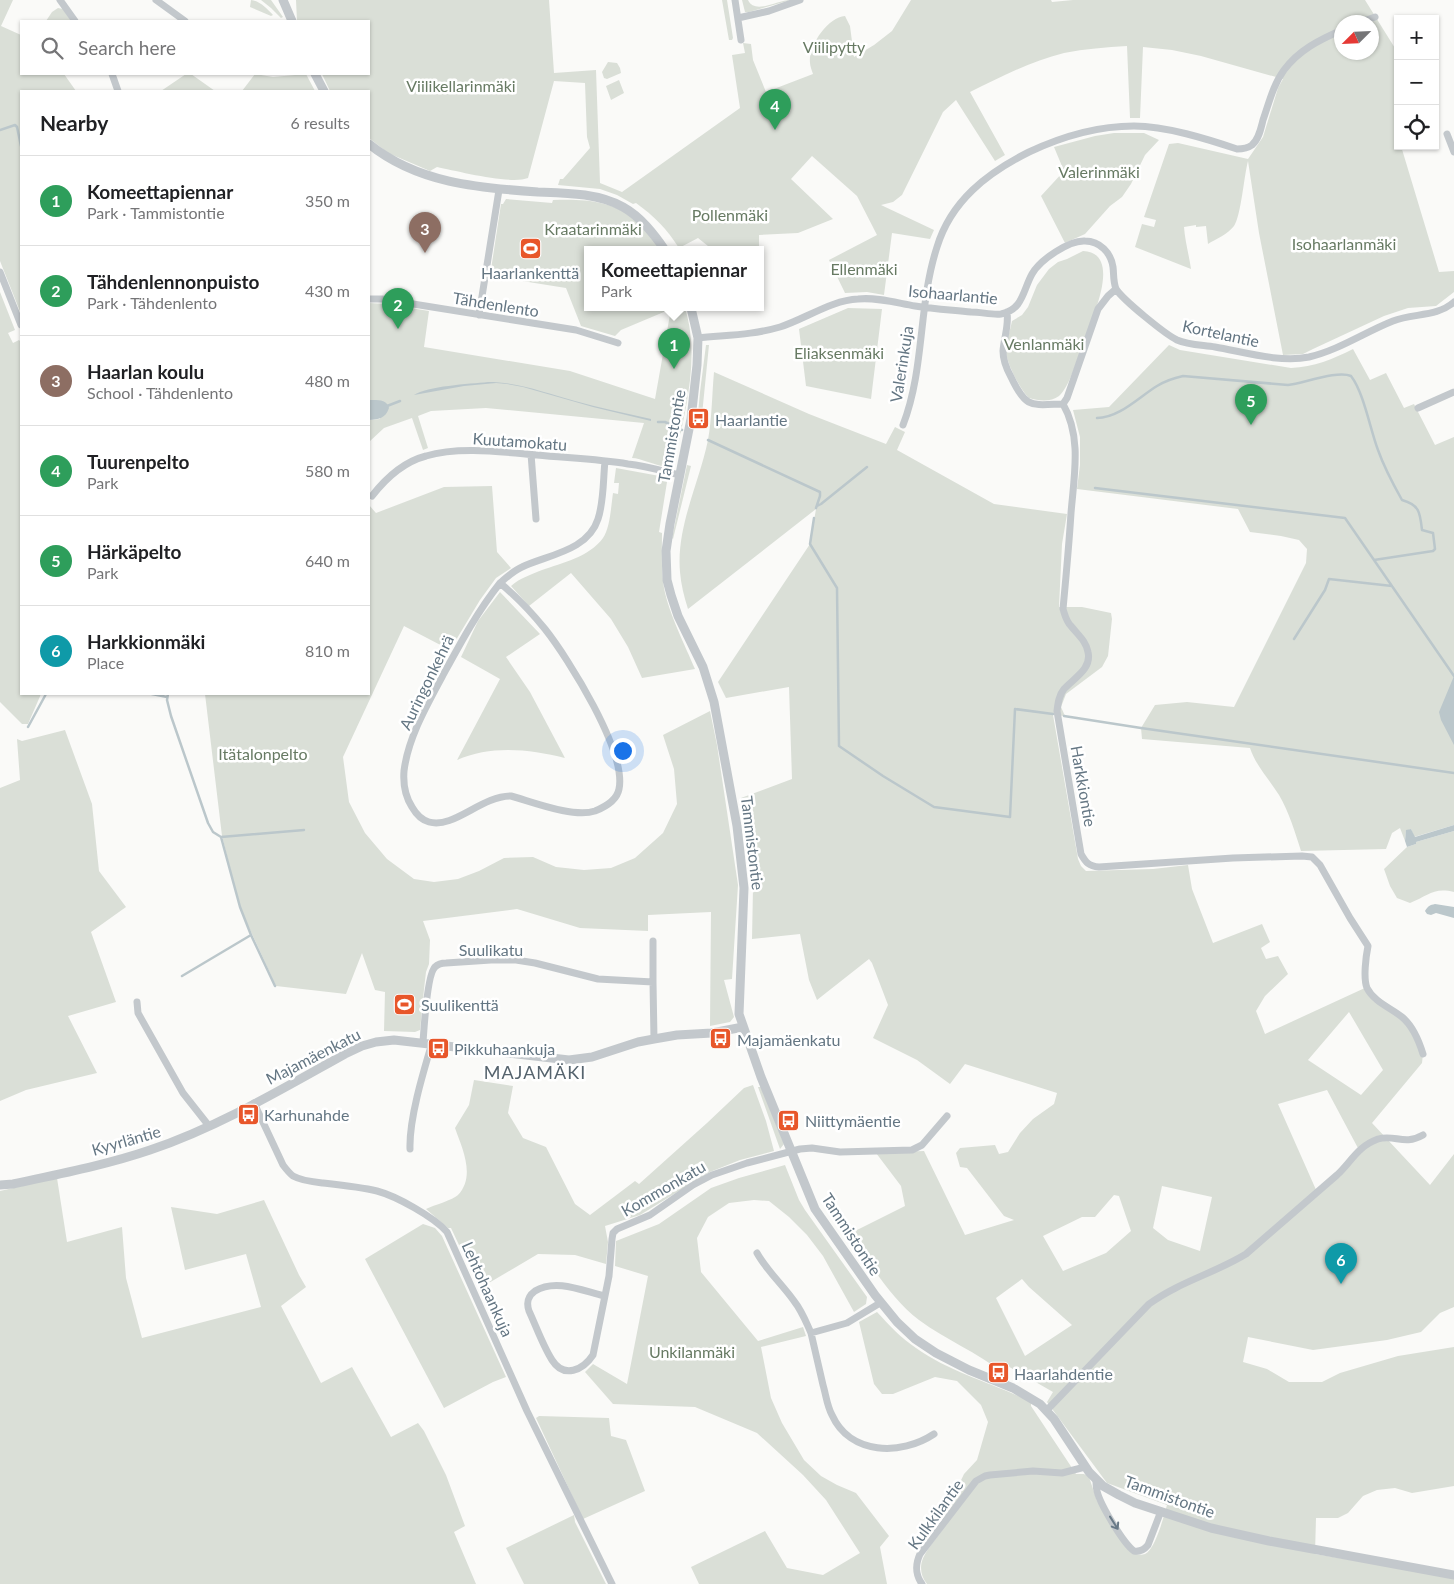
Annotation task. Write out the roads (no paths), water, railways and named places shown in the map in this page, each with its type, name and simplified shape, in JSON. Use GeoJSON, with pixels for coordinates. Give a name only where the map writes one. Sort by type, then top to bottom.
{"type":"FeatureCollection","features":[{"type":"Feature","properties":{"kind":"street"},"geometry":{"type":"LineString","coordinates":[[60,0],[74,20]]}},
{"type":"Feature","properties":{"kind":"street"},"geometry":{"type":"LineString","coordinates":[[156,0],[185,20]]}},
{"type":"Feature","properties":{"kind":"street"},"geometry":{"type":"LineString","coordinates":[[283,0],[292,20]]}},
{"type":"Feature","properties":{"kind":"street"},"geometry":{"type":"LineString","coordinates":[[735,0],[741,40]]}},
{"type":"Feature","properties":{"kind":"street"},"geometry":{"type":"LineString","coordinates":[[738,18],[769,11],[800,0]]}},
{"type":"Feature","properties":{"kind":"street","name":"Valerinkuja"},"geometry":{"type":"LineString","coordinates":[[903,424],[914,387],[924,307],[934,256],[945,227],[965,198],[995,171],[1006,164],[1058,139],[1086,131],[1135,126],[1158,128],[1237,149],[1247,148],[1255,142],[1258,136],[1274,88],[1288,65],[1297,55],[1312,44],[1334,34]]}},
{"type":"Feature","properties":{"kind":"street"},"geometry":{"type":"LineString","coordinates":[[112,75],[118,90]]}},
{"type":"Feature","properties":{"kind":"street"},"geometry":{"type":"LineString","coordinates":[[316,75],[324,90]]}},
{"type":"Feature","properties":{"kind":"street"},"geometry":{"type":"LineString","coordinates":[[1447,134],[1454,152]]}},
{"type":"Feature","properties":{"kind":"street"},"geometry":{"type":"LineString","coordinates":[[370,145],[388,158],[416,173],[432,178],[499,190],[569,193],[607,201],[622,207],[637,217],[655,235],[662,246]]}},
{"type":"Feature","properties":{"kind":"street"},"geometry":{"type":"LineString","coordinates":[[479,315],[499,190]]}},
{"type":"Feature","properties":{"kind":"street","name":"Isohaarlantie"},"geometry":{"type":"LineString","coordinates":[[698,338],[752,334],[773,329],[851,299],[869,299],[924,307],[998,314],[1006,312],[1017,307],[1038,266],[1059,250],[1084,240],[1100,245],[1108,253],[1113,266],[1113,279],[1116,289]]}},
{"type":"Feature","properties":{"kind":"street"},"geometry":{"type":"LineString","coordinates":[[0,272],[20,322]]}},
{"type":"Feature","properties":{"kind":"street"},"geometry":{"type":"LineString","coordinates":[[1006,312],[1008,321],[1004,359],[1018,393],[1027,401],[1037,404],[1063,404],[1067,398],[1098,309],[1104,300],[1116,289]]}},
{"type":"Feature","properties":{"kind":"street","name":"Kortelantie"},"geometry":{"type":"LineString","coordinates":[[1116,289],[1125,300],[1178,340],[1285,358],[1301,358],[1322,353],[1342,346],[1392,321],[1438,312],[1454,302]]}},
{"type":"Feature","properties":{"kind":"street","name":"Tähdenlento"},"geometry":{"type":"LineString","coordinates":[[370,299],[382,299],[576,330],[618,343]]}},
{"type":"Feature","properties":{"kind":"street","name":"Tammistontie"},"geometry":{"type":"LineString","coordinates":[[692,311],[698,338],[691,419],[670,524],[666,551],[667,580],[678,616],[703,667],[714,702],[737,826],[744,888],[738,1005],[742,1027],[815,1209],[880,1303],[905,1329],[936,1353],[969,1370],[1026,1394],[1047,1410],[1085,1467],[1096,1479],[1119,1495],[1134,1503],[1211,1528],[1259,1539],[1454,1575]]}},
{"type":"Feature","properties":{"kind":"street"},"geometry":{"type":"LineString","coordinates":[[1418,408],[1454,392]]}},
{"type":"Feature","properties":{"kind":"street","name":"Harkkiontie"},"geometry":{"type":"LineString","coordinates":[[1063,404],[1071,423],[1076,454],[1063,608],[1070,625],[1085,642],[1089,654],[1087,664],[1082,673],[1063,690],[1058,701],[1057,711],[1082,854],[1085,861],[1090,866],[1099,867],[1233,858],[1312,857],[1320,865],[1368,946],[1365,962],[1367,987],[1387,1009],[1403,1018],[1419,1039],[1422,1054]]}},
{"type":"Feature","properties":{"kind":"street","name":"Kuutamokatu"},"geometry":{"type":"LineString","coordinates":[[372,496],[398,470],[410,462],[428,455],[462,451],[488,450],[605,461],[635,465],[680,475]]}},
{"type":"Feature","properties":{"kind":"street"},"geometry":{"type":"LineString","coordinates":[[531,454],[536,519]]}},
{"type":"Feature","properties":{"kind":"street","name":"Auringonkehrä"},"geometry":{"type":"LineString","coordinates":[[500,583],[525,606],[546,630],[577,675],[596,709],[610,742],[619,772],[619,789],[611,802],[594,811],[575,813],[510,796],[502,796],[485,802],[452,820],[429,822],[421,818],[414,810],[405,793],[404,770],[410,748],[429,702],[471,624],[500,583],[514,571],[579,543],[594,529],[601,508],[605,461]]}},
{"type":"Feature","properties":{"kind":"street"},"geometry":{"type":"LineString","coordinates":[[653,941],[654,1039]]}},
{"type":"Feature","properties":{"kind":"street","name":"Suulikatu"},"geometry":{"type":"LineString","coordinates":[[427,1043],[430,977],[434,967],[440,964],[466,961],[516,960],[598,979],[652,982]]}},
{"type":"Feature","properties":{"kind":"street"},"geometry":{"type":"LineString","coordinates":[[137,1002],[138,1012],[188,1101],[209,1126]]}},
{"type":"Feature","properties":{"kind":"street","name":"Majamäenkatu"},"geometry":{"type":"LineString","coordinates":[[254,1103],[362,1046],[376,1042],[394,1040],[427,1043],[569,1060],[592,1057],[638,1042],[712,1033],[742,1027]]}},
{"type":"Feature","properties":{"kind":"street"},"geometry":{"type":"LineString","coordinates":[[410,1149],[414,1113],[427,1043]]}},
{"type":"Feature","properties":{"kind":"street","name":"Kyyrläntie"},"geometry":{"type":"LineString","coordinates":[[0,1185],[14,1184],[112,1161],[166,1144],[209,1126],[254,1103]]}},
{"type":"Feature","properties":{"kind":"street","name":"Lehtohaankuja"},"geometry":{"type":"LineString","coordinates":[[254,1103],[282,1165],[295,1177],[306,1181],[364,1188],[379,1192],[411,1206],[442,1226],[447,1232],[527,1411],[612,1584]]}},
{"type":"Feature","properties":{"kind":"street"},"geometry":{"type":"LineString","coordinates":[[791,1151],[812,1148],[840,1152],[912,1150],[922,1145],[947,1116]]}},
{"type":"Feature","properties":{"kind":"street"},"geometry":{"type":"LineString","coordinates":[[1047,1410],[1149,1304],[1179,1286],[1230,1264],[1246,1254],[1337,1176],[1359,1150],[1378,1139],[1388,1138],[1406,1141],[1415,1140],[1423,1135]]}},
{"type":"Feature","properties":{"kind":"street","name":"Kommonkatu"},"geometry":{"type":"LineString","coordinates":[[604,1296],[562,1285],[544,1286],[530,1294],[527,1302],[529,1311],[552,1361],[560,1368],[577,1370],[586,1365],[593,1355],[604,1296],[611,1258],[613,1233],[617,1229],[650,1215],[693,1185],[712,1175],[739,1165],[791,1151]]}},
{"type":"Feature","properties":{"kind":"street"},"geometry":{"type":"LineString","coordinates":[[757,1253],[764,1265],[802,1312],[811,1333],[829,1410],[835,1422],[846,1434],[865,1446],[886,1449],[916,1443],[934,1434]]}},
{"type":"Feature","properties":{"kind":"street"},"geometry":{"type":"LineString","coordinates":[[811,1333],[847,1323],[880,1303]]}},
{"type":"Feature","properties":{"kind":"street","name":"Kulkkilantie"},"geometry":{"type":"LineString","coordinates":[[922,1584],[916,1572],[920,1554],[976,1481],[985,1476],[1033,1471],[1062,1473],[1085,1467]]}},
{"type":"Feature","properties":{"kind":"street"},"geometry":{"type":"LineString","coordinates":[[1096,1479],[1096,1489],[1104,1507],[1123,1538],[1134,1551],[1141,1551],[1148,1545],[1161,1511]]}},
{"type":"Feature","properties":{"kind":"waterway"},"geometry":{"type":"LineString","coordinates":[[0,130],[15,125],[20,141]]}},
{"type":"Feature","properties":{"kind":"waterway"},"geometry":{"type":"LineString","coordinates":[[1097,418],[1113,415],[1160,384],[1183,376],[1288,385],[1330,376],[1351,376],[1360,392],[1378,450],[1392,482],[1402,500],[1412,504],[1418,510],[1422,530],[1433,533],[1435,549],[1433,551],[1374,560],[1454,676]]}},
{"type":"Feature","properties":{"kind":"waterway"},"geometry":{"type":"LineString","coordinates":[[387,406],[400,401]]}},
{"type":"Feature","properties":{"kind":"waterway"},"geometry":{"type":"LineString","coordinates":[[658,422],[665,422],[682,430]]}},
{"type":"Feature","properties":{"kind":"waterway"},"geometry":{"type":"LineString","coordinates":[[708,440],[820,492],[816,508]]}},
{"type":"Feature","properties":{"kind":"waterway"},"geometry":{"type":"LineString","coordinates":[[817,506],[867,467]]}},
{"type":"Feature","properties":{"kind":"waterway"},"geometry":{"type":"LineString","coordinates":[[1095,488],[1345,518],[1374,560]]}},
{"type":"Feature","properties":{"kind":"waterway"},"geometry":{"type":"LineString","coordinates":[[814,518],[810,544],[837,588],[839,746],[934,807],[1010,817],[1015,709],[1053,714]]}},
{"type":"Feature","properties":{"kind":"waterway"},"geometry":{"type":"LineString","coordinates":[[1294,639],[1325,590],[1329,579],[1392,586]]}},
{"type":"Feature","properties":{"kind":"waterway"},"geometry":{"type":"LineString","coordinates":[[28,727],[45,695]]}},
{"type":"Feature","properties":{"kind":"waterway"},"geometry":{"type":"LineString","coordinates":[[157,695],[167,697]]}},
{"type":"Feature","properties":{"kind":"waterway"},"geometry":{"type":"LineString","coordinates":[[168,695],[167,700],[171,716],[208,823],[213,832],[221,837],[240,907],[275,986]]}},
{"type":"Feature","properties":{"kind":"waterway"},"geometry":{"type":"LineString","coordinates":[[1064,716],[1454,773]]}},
{"type":"Feature","properties":{"kind":"waterway"},"geometry":{"type":"LineString","coordinates":[[221,837],[304,830]]}},
{"type":"Feature","properties":{"kind":"waterway"},"geometry":{"type":"LineString","coordinates":[[182,976],[251,935]]}},
{"type":"Feature","properties":{"kind":"place","name":"Tuurenpelto"},"geometry":{"type":"Point","coordinates":[775,130]}},
{"type":"Feature","properties":{"kind":"place","name":"Haarlankenttä"},"geometry":{"type":"Point","coordinates":[530,248]}},
{"type":"Feature","properties":{"kind":"place","name":"Haarlan koulu"},"geometry":{"type":"Point","coordinates":[425,253]}},
{"type":"Feature","properties":{"kind":"place","name":"Tähdenlennonpuisto"},"geometry":{"type":"Point","coordinates":[398,329]}},
{"type":"Feature","properties":{"kind":"place","name":"Komeettapiennar"},"geometry":{"type":"Point","coordinates":[674,369]}},
{"type":"Feature","properties":{"kind":"place","name":"Haarlantie"},"geometry":{"type":"Point","coordinates":[699,419]}},
{"type":"Feature","properties":{"kind":"place","name":"Härkäpelto"},"geometry":{"type":"Point","coordinates":[1251,425]}},
{"type":"Feature","properties":{"kind":"place","name":"Suulikenttä"},"geometry":{"type":"Point","coordinates":[405,1004]}},
{"type":"Feature","properties":{"kind":"place","name":"Majamäenkatu"},"geometry":{"type":"Point","coordinates":[721,1039]}},
{"type":"Feature","properties":{"kind":"place","name":"Pikkuhaankuja"},"geometry":{"type":"Point","coordinates":[438,1048]}},
{"type":"Feature","properties":{"kind":"place","name":"Karhunahde"},"geometry":{"type":"Point","coordinates":[248,1114]}},
{"type":"Feature","properties":{"kind":"place","name":"Niittymäentie"},"geometry":{"type":"Point","coordinates":[789,1120]}},
{"type":"Feature","properties":{"kind":"place","name":"Harkkionmäki"},"geometry":{"type":"Point","coordinates":[1341,1284]}},
{"type":"Feature","properties":{"kind":"place","name":"Haarlahdentie"},"geometry":{"type":"Point","coordinates":[998,1373]}},
{"type":"Feature","properties":{"kind":"district","name":"MAJAMÄKI"},"geometry":{"type":"Point","coordinates":[535,1072]}},
{"type":"Feature","properties":{"kind":"park label","name":"Viilipytty"},"geometry":{"type":"Point","coordinates":[834,46]}},
{"type":"Feature","properties":{"kind":"park label","name":"Viilikellarinmäki"},"geometry":{"type":"Point","coordinates":[461,85]}},
{"type":"Feature","properties":{"kind":"park label","name":"Valerinmäki"},"geometry":{"type":"Point","coordinates":[1099,171]}},
{"type":"Feature","properties":{"kind":"park label","name":"Pollenmäki"},"geometry":{"type":"Point","coordinates":[730,214]}},
{"type":"Feature","properties":{"kind":"park label","name":"Kraatarinmäki"},"geometry":{"type":"Point","coordinates":[593,228]}},
{"type":"Feature","properties":{"kind":"park label","name":"Isohaarlanmäki"},"geometry":{"type":"Point","coordinates":[1344,243]}},
{"type":"Feature","properties":{"kind":"park label","name":"Ellenmäki"},"geometry":{"type":"Point","coordinates":[864,268]}},
{"type":"Feature","properties":{"kind":"park label","name":"Venlanmäki"},"geometry":{"type":"Point","coordinates":[1044,343]}},
{"type":"Feature","properties":{"kind":"park label","name":"Eliaksenmäki"},"geometry":{"type":"Point","coordinates":[839,352]}},
{"type":"Feature","properties":{"kind":"park label","name":"Itätalonpelto"},"geometry":{"type":"Point","coordinates":[263,753]}},
{"type":"Feature","properties":{"kind":"park label","name":"Unkilanmäki"},"geometry":{"type":"Point","coordinates":[692,1351]}}]}
